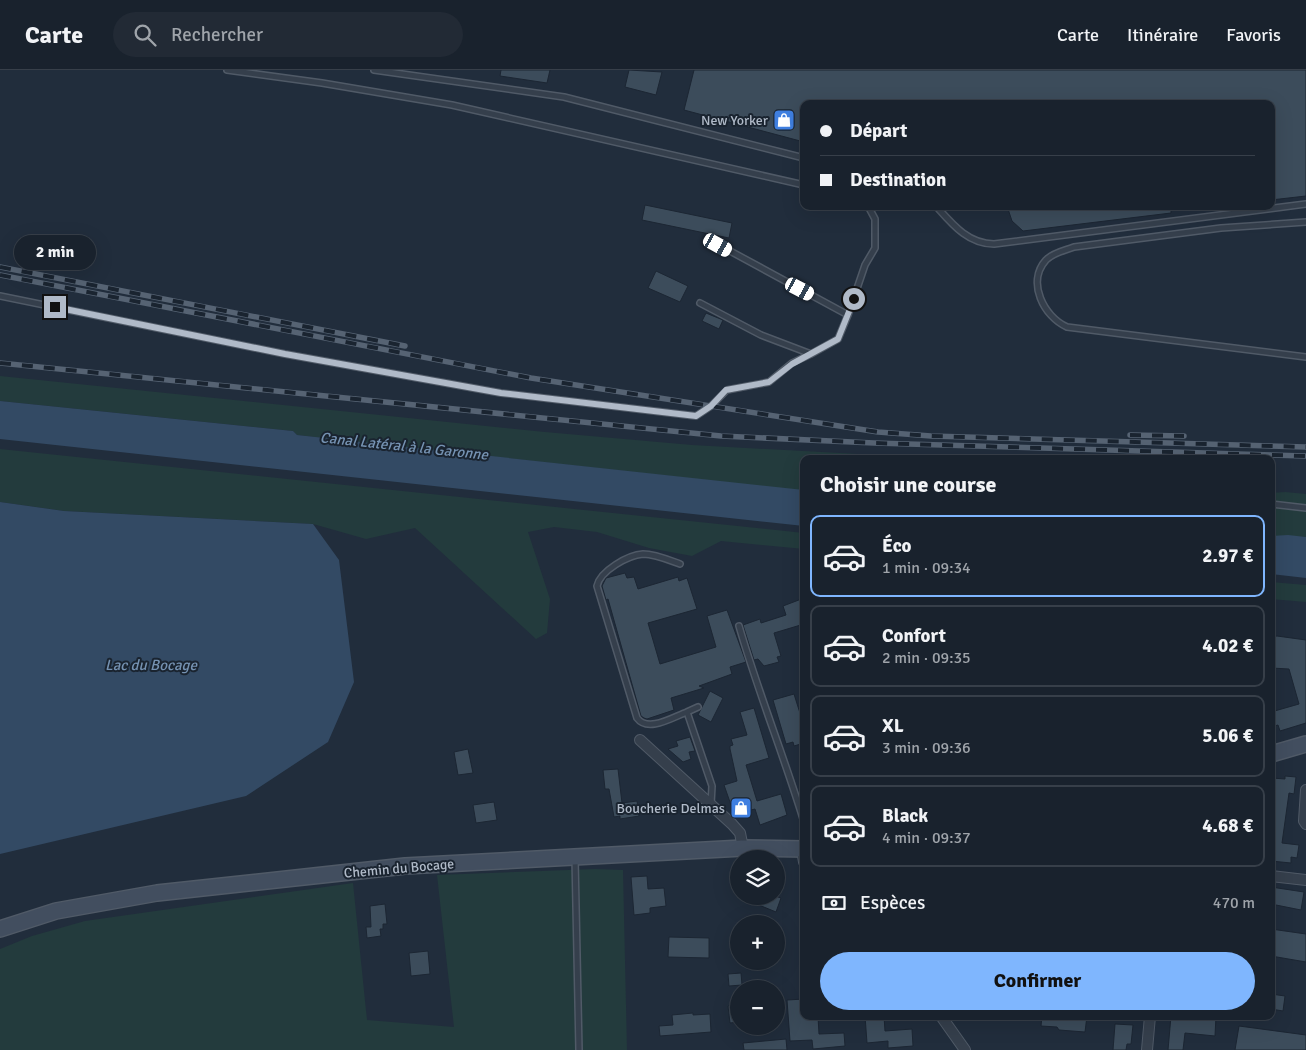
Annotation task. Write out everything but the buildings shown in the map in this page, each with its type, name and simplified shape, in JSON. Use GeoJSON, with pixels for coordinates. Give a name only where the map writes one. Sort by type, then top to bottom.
{"type":"FeatureCollection","features":[{"type":"Feature","properties":{"kind":"street"},"geometry":{"type":"LineString","coordinates":[[640,740],[740,833],[742,848]]}},
{"type":"Feature","properties":{"kind":"street"},"geometry":{"type":"LineString","coordinates":[[1275,753],[1306,744]]}},
{"type":"Feature","properties":{"kind":"street"},"geometry":{"type":"LineString","coordinates":[[1306,790],[1304,821],[1306,824]]}},
{"type":"Feature","properties":{"kind":"street","name":"Chemin du Bocage"},"geometry":{"type":"LineString","coordinates":[[0,929],[82,905],[156,893],[405,866],[742,848],[800,854]]}},
{"type":"Feature","properties":{"kind":"street"},"geometry":{"type":"LineString","coordinates":[[1275,876],[1306,880]]}},
{"type":"Feature","properties":{"kind":"street"},"geometry":{"type":"LineString","coordinates":[[944,1020],[965,1050]]}},
{"type":"Feature","properties":{"kind":"street"},"geometry":{"type":"LineString","coordinates":[[1147,1050],[1150,1020]]}},
{"type":"Feature","properties":{"kind":"lane"},"geometry":{"type":"LineString","coordinates":[[227,70],[322,83],[452,105],[800,184]]}},
{"type":"Feature","properties":{"kind":"lane"},"geometry":{"type":"LineString","coordinates":[[374,70],[564,97],[800,157]]}},
{"type":"Feature","properties":{"kind":"lane"},"geometry":{"type":"LineString","coordinates":[[1275,208],[1306,204]]}},
{"type":"Feature","properties":{"kind":"lane"},"geometry":{"type":"LineString","coordinates":[[0,296],[285,354],[501,393],[696,416],[711,406],[726,390],[769,382],[792,364],[838,339],[865,265],[875,248],[875,219],[870,210]]}},
{"type":"Feature","properties":{"kind":"lane"},"geometry":{"type":"LineString","coordinates":[[940,210],[968,238],[980,244],[994,244],[1259,210]]}},
{"type":"Feature","properties":{"kind":"lane"},"geometry":{"type":"LineString","coordinates":[[1306,222],[1221,228],[1074,247],[1054,254],[1045,261],[1038,275],[1036,285],[1044,306],[1055,322],[1067,327],[1306,357]]}},
{"type":"Feature","properties":{"kind":"lane"},"geometry":{"type":"LineString","coordinates":[[718,245],[848,315]]}},
{"type":"Feature","properties":{"kind":"lane"},"geometry":{"type":"LineString","coordinates":[[700,303],[761,335],[811,354]]}},
{"type":"Feature","properties":{"kind":"lane"},"geometry":{"type":"LineString","coordinates":[[1275,504],[1306,508]]}},
{"type":"Feature","properties":{"kind":"lane"},"geometry":{"type":"LineString","coordinates":[[680,564],[653,556],[634,556],[606,571],[598,579],[597,586],[640,722],[651,725],[698,707]]}},
{"type":"Feature","properties":{"kind":"lane"},"geometry":{"type":"LineString","coordinates":[[739,626],[755,679],[783,754],[800,809]]}},
{"type":"Feature","properties":{"kind":"lane"},"geometry":{"type":"LineString","coordinates":[[687,712],[712,786],[711,804]]}},
{"type":"Feature","properties":{"kind":"lane"},"geometry":{"type":"LineString","coordinates":[[574,857],[579,1050]]}},
{"type":"Feature","properties":{"kind":"green space"},"geometry":{"type":"Polygon","coordinates":[[[0,376],[545,432],[692,445],[876,455],[800,455],[800,490],[795,490],[297,435],[293,431],[0,401],[0,376]]]}},
{"type":"Feature","properties":{"kind":"green space"},"geometry":{"type":"Polygon","coordinates":[[[0,449],[800,533],[800,549],[721,541],[692,556],[649,548],[597,532],[554,527],[528,532],[550,599],[547,633],[536,639],[415,528],[366,539],[313,524],[64,511],[0,502],[0,449]]]}},
{"type":"Feature","properties":{"kind":"green space"},"geometry":{"type":"Polygon","coordinates":[[[1275,493],[1306,494],[1306,537],[1275,536],[1275,493]]]}},
{"type":"Feature","properties":{"kind":"green space"},"geometry":{"type":"Polygon","coordinates":[[[1275,582],[1306,585],[1306,602],[1275,599],[1275,582]]]}},
{"type":"Feature","properties":{"kind":"green space"},"geometry":{"type":"Polygon","coordinates":[[[595,869],[623,870],[627,1050],[0,1050],[0,949],[32,936],[85,921],[353,883],[367,1020],[454,1027],[437,875],[595,869]]]}},
{"type":"Feature","properties":{"kind":"water"},"geometry":{"type":"Polygon","coordinates":[[[0,401],[293,431],[297,435],[800,490],[800,526],[0,439],[0,401]]]}},
{"type":"Feature","properties":{"kind":"water","name":"Lac du Bocage"},"geometry":{"type":"Polygon","coordinates":[[[0,502],[64,511],[313,524],[339,560],[354,682],[328,742],[246,796],[0,854],[0,502]]]}},
{"type":"Feature","properties":{"kind":"water"},"geometry":{"type":"Polygon","coordinates":[[[1275,536],[1306,537],[1306,578],[1275,574],[1275,536]]]}},
{"type":"Feature","properties":{"kind":"railway"},"geometry":{"type":"LineString","coordinates":[[0,267],[405,346]]}},
{"type":"Feature","properties":{"kind":"railway"},"geometry":{"type":"LineString","coordinates":[[0,275],[531,378],[878,432],[931,436],[1306,447]]}},
{"type":"Feature","properties":{"kind":"railway"},"geometry":{"type":"LineString","coordinates":[[0,363],[721,436],[874,443],[1273,455]]}},
{"type":"Feature","properties":{"kind":"railway"},"geometry":{"type":"LineString","coordinates":[[1130,435],[1184,436]]}},
{"type":"Feature","properties":{"kind":"railway"},"geometry":{"type":"LineString","coordinates":[[1275,455],[1306,456]]}},
{"type":"Feature","properties":{"kind":"place","name":"New Yorker"},"geometry":{"type":"Point","coordinates":[784,120]}},
{"type":"Feature","properties":{"kind":"place","name":"Boucherie Delmas"},"geometry":{"type":"Point","coordinates":[741,808]}},
{"type":"Feature","properties":{"kind":"route"},"geometry":{"type":"LineString","coordinates":[[55,307],[285,354],[501,393],[696,416],[711,406],[726,390],[744,385],[769,382],[792,364],[838,339],[854,299]]}},
{"type":"Feature","properties":{"kind":"water label","name":"Canal Latéral à la Garonne"},"geometry":{"type":"Point","coordinates":[404,446]}}]}
